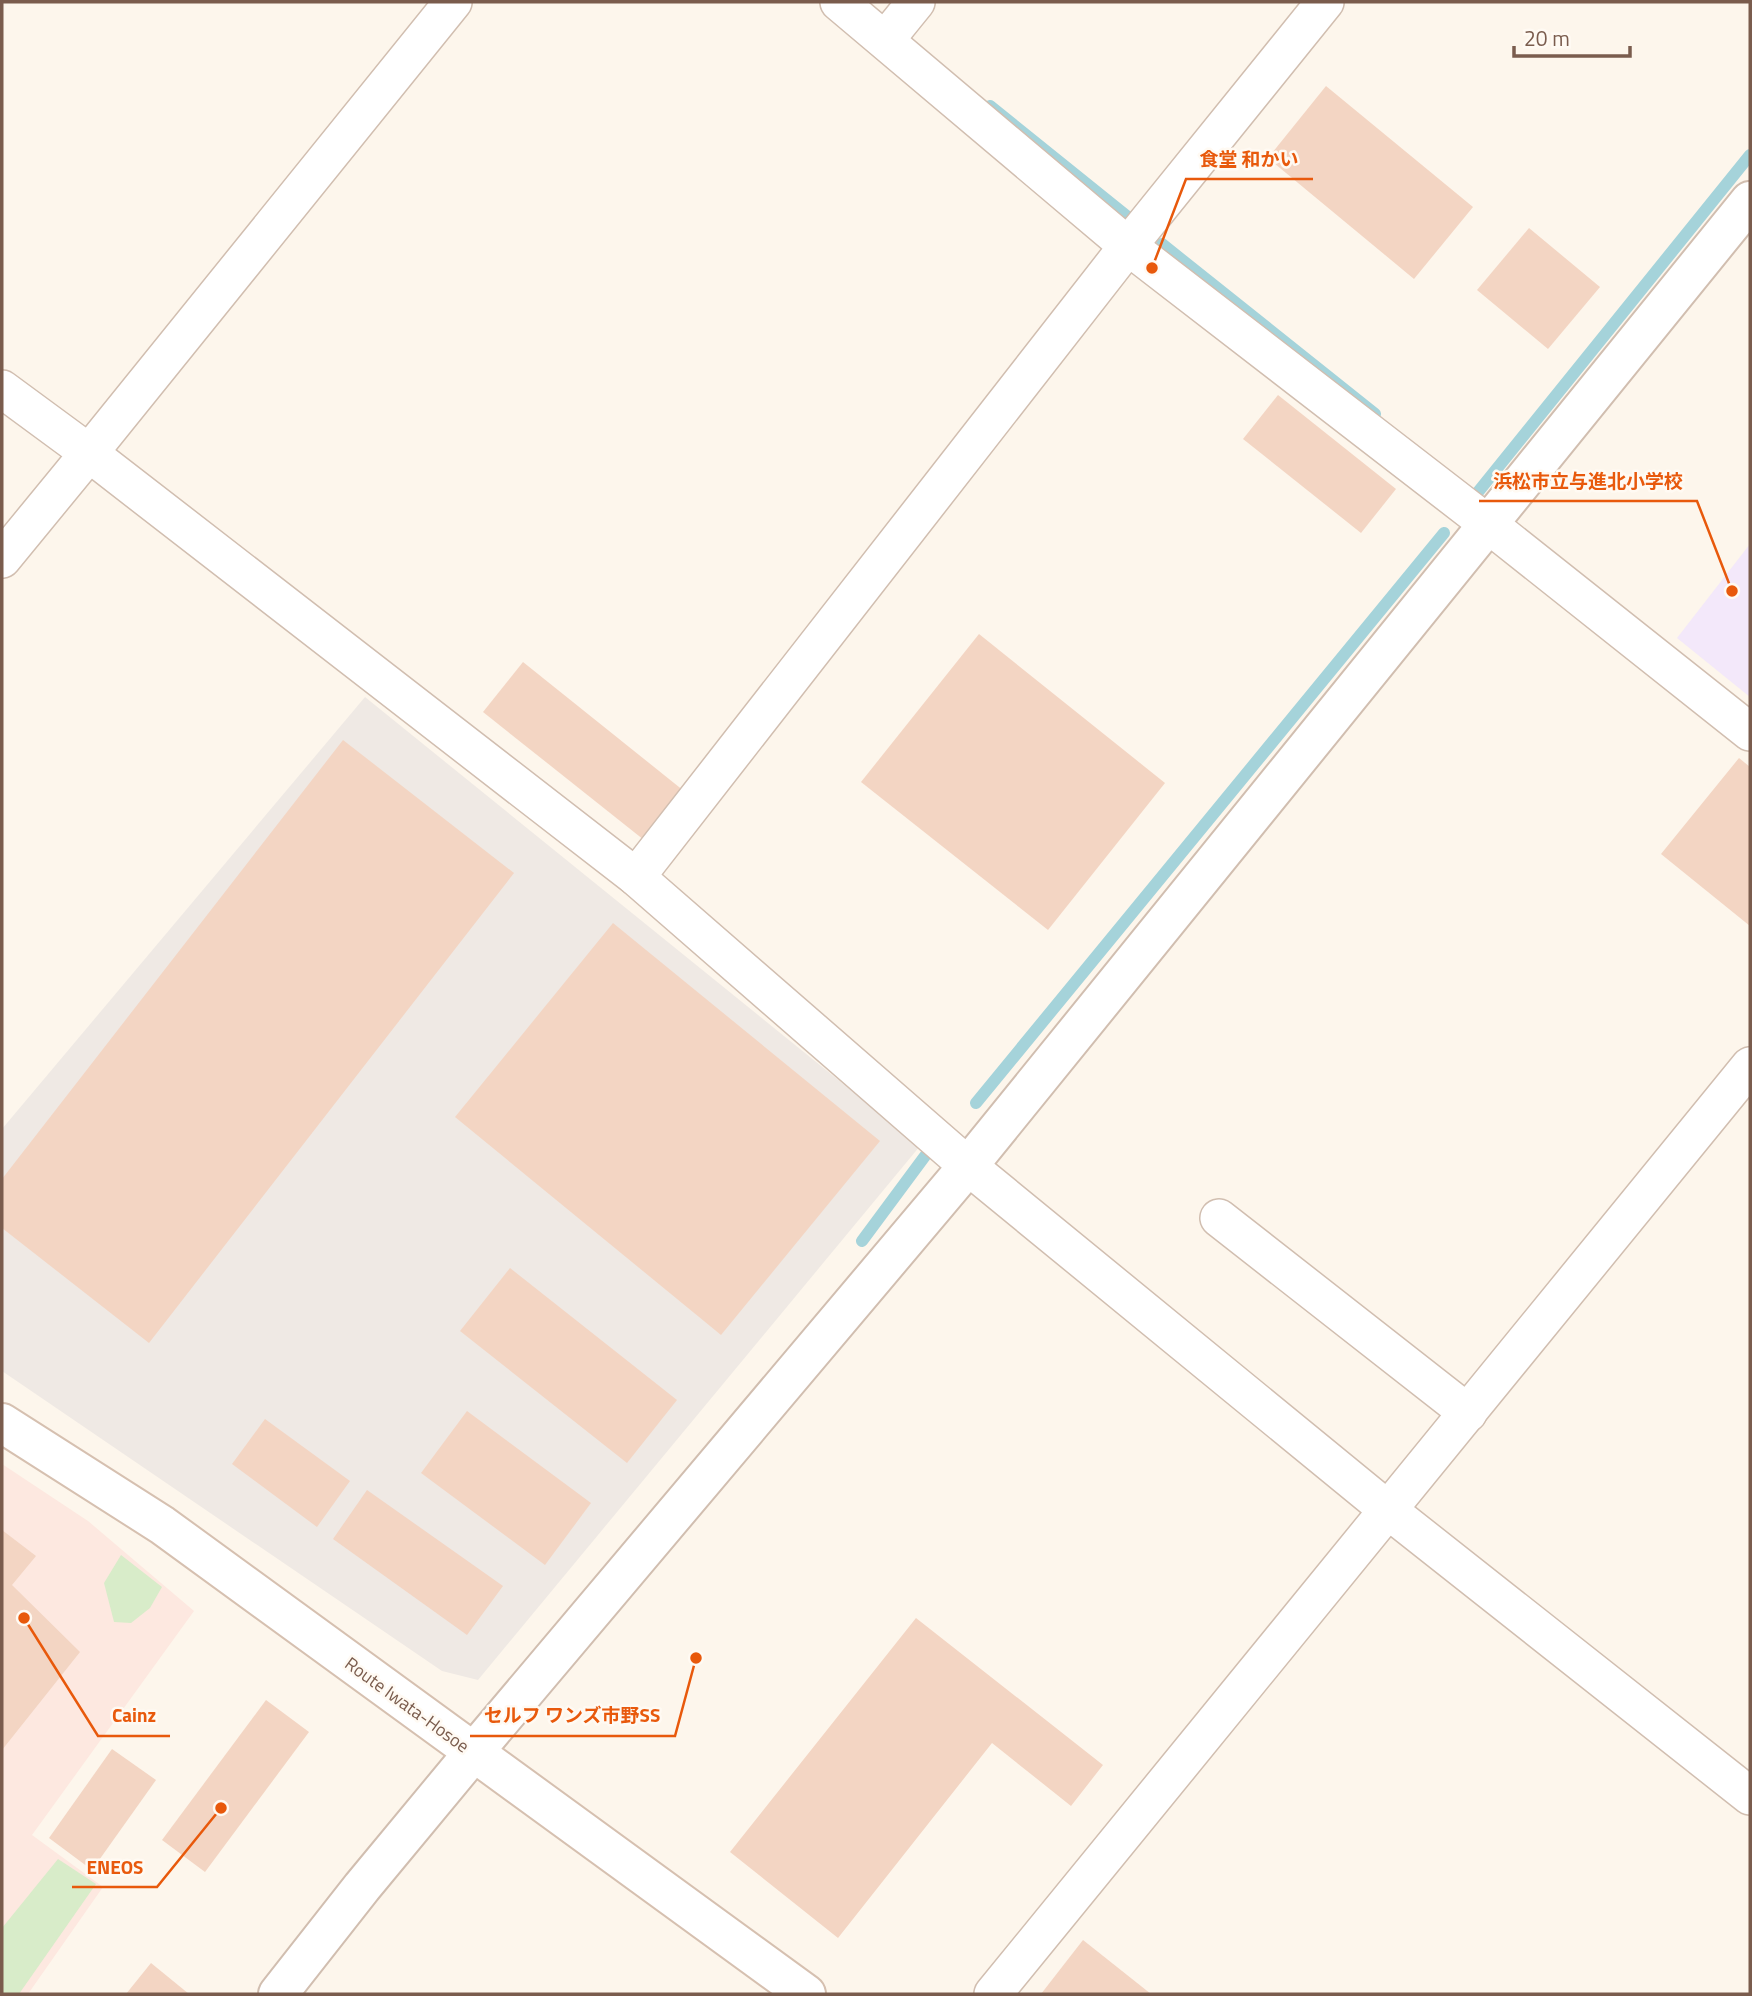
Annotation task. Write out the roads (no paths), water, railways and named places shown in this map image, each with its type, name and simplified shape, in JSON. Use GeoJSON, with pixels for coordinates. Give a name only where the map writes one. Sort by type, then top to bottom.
{"type":"FeatureCollection","features":[{"type":"Feature","properties":{"kind":"street"},"geometry":{"type":"LineString","coordinates":[[2,559],[453,2]]}},
{"type":"Feature","properties":{"kind":"street"},"geometry":{"type":"LineString","coordinates":[[839,2],[1128,246],[1488,524],[1750,732]]}},
{"type":"Feature","properties":{"kind":"street"},"geometry":{"type":"LineString","coordinates":[[886,39],[916,2]]}},
{"type":"Feature","properties":{"kind":"street"},"geometry":{"type":"LineString","coordinates":[[636,877],[1128,246],[1325,2]]}},
{"type":"Feature","properties":{"kind":"street"},"geometry":{"type":"LineString","coordinates":[[278,1994],[473,1754],[968,1166],[1750,201]]}},
{"type":"Feature","properties":{"kind":"street"},"geometry":{"type":"LineString","coordinates":[[2,389],[89,453],[636,877],[968,1166],[1388,1510],[1750,1796]]}},
{"type":"Feature","properties":{"kind":"street"},"geometry":{"type":"LineString","coordinates":[[993,1994],[1750,1066]]}},
{"type":"Feature","properties":{"kind":"street"},"geometry":{"type":"LineString","coordinates":[[1219,1218],[1468,1413]]}},
{"type":"Feature","properties":{"kind":"street","name":"Route Iwata-Hosoe"},"geometry":{"type":"LineString","coordinates":[[2,1423],[162,1525],[806,1994]]}},
{"type":"Feature","properties":{"kind":"waterway"},"geometry":{"type":"LineString","coordinates":[[990,106],[1134,222]]}},
{"type":"Feature","properties":{"kind":"waterway"},"geometry":{"type":"LineString","coordinates":[[1474,497],[1750,155]]}},
{"type":"Feature","properties":{"kind":"waterway"},"geometry":{"type":"LineString","coordinates":[[1162,244],[1375,414]]}},
{"type":"Feature","properties":{"kind":"waterway"},"geometry":{"type":"LineString","coordinates":[[976,1103],[1444,533]]}},
{"type":"Feature","properties":{"kind":"waterway"},"geometry":{"type":"LineString","coordinates":[[862,1241],[925,1156]]}},
{"type":"Feature","properties":{"kind":"place","name":"食堂 和かい"},"geometry":{"type":"Point","coordinates":[1152,268]}},
{"type":"Feature","properties":{"kind":"place","name":"浜松市立与進北小学校"},"geometry":{"type":"Point","coordinates":[1732,591]}},
{"type":"Feature","properties":{"kind":"place","name":"Cainz"},"geometry":{"type":"Point","coordinates":[24,1618]}},
{"type":"Feature","properties":{"kind":"place","name":"セルフ ワンズ市野SS"},"geometry":{"type":"Point","coordinates":[696,1658]}},
{"type":"Feature","properties":{"kind":"place","name":"ENEOS"},"geometry":{"type":"Point","coordinates":[221,1808]}}]}
